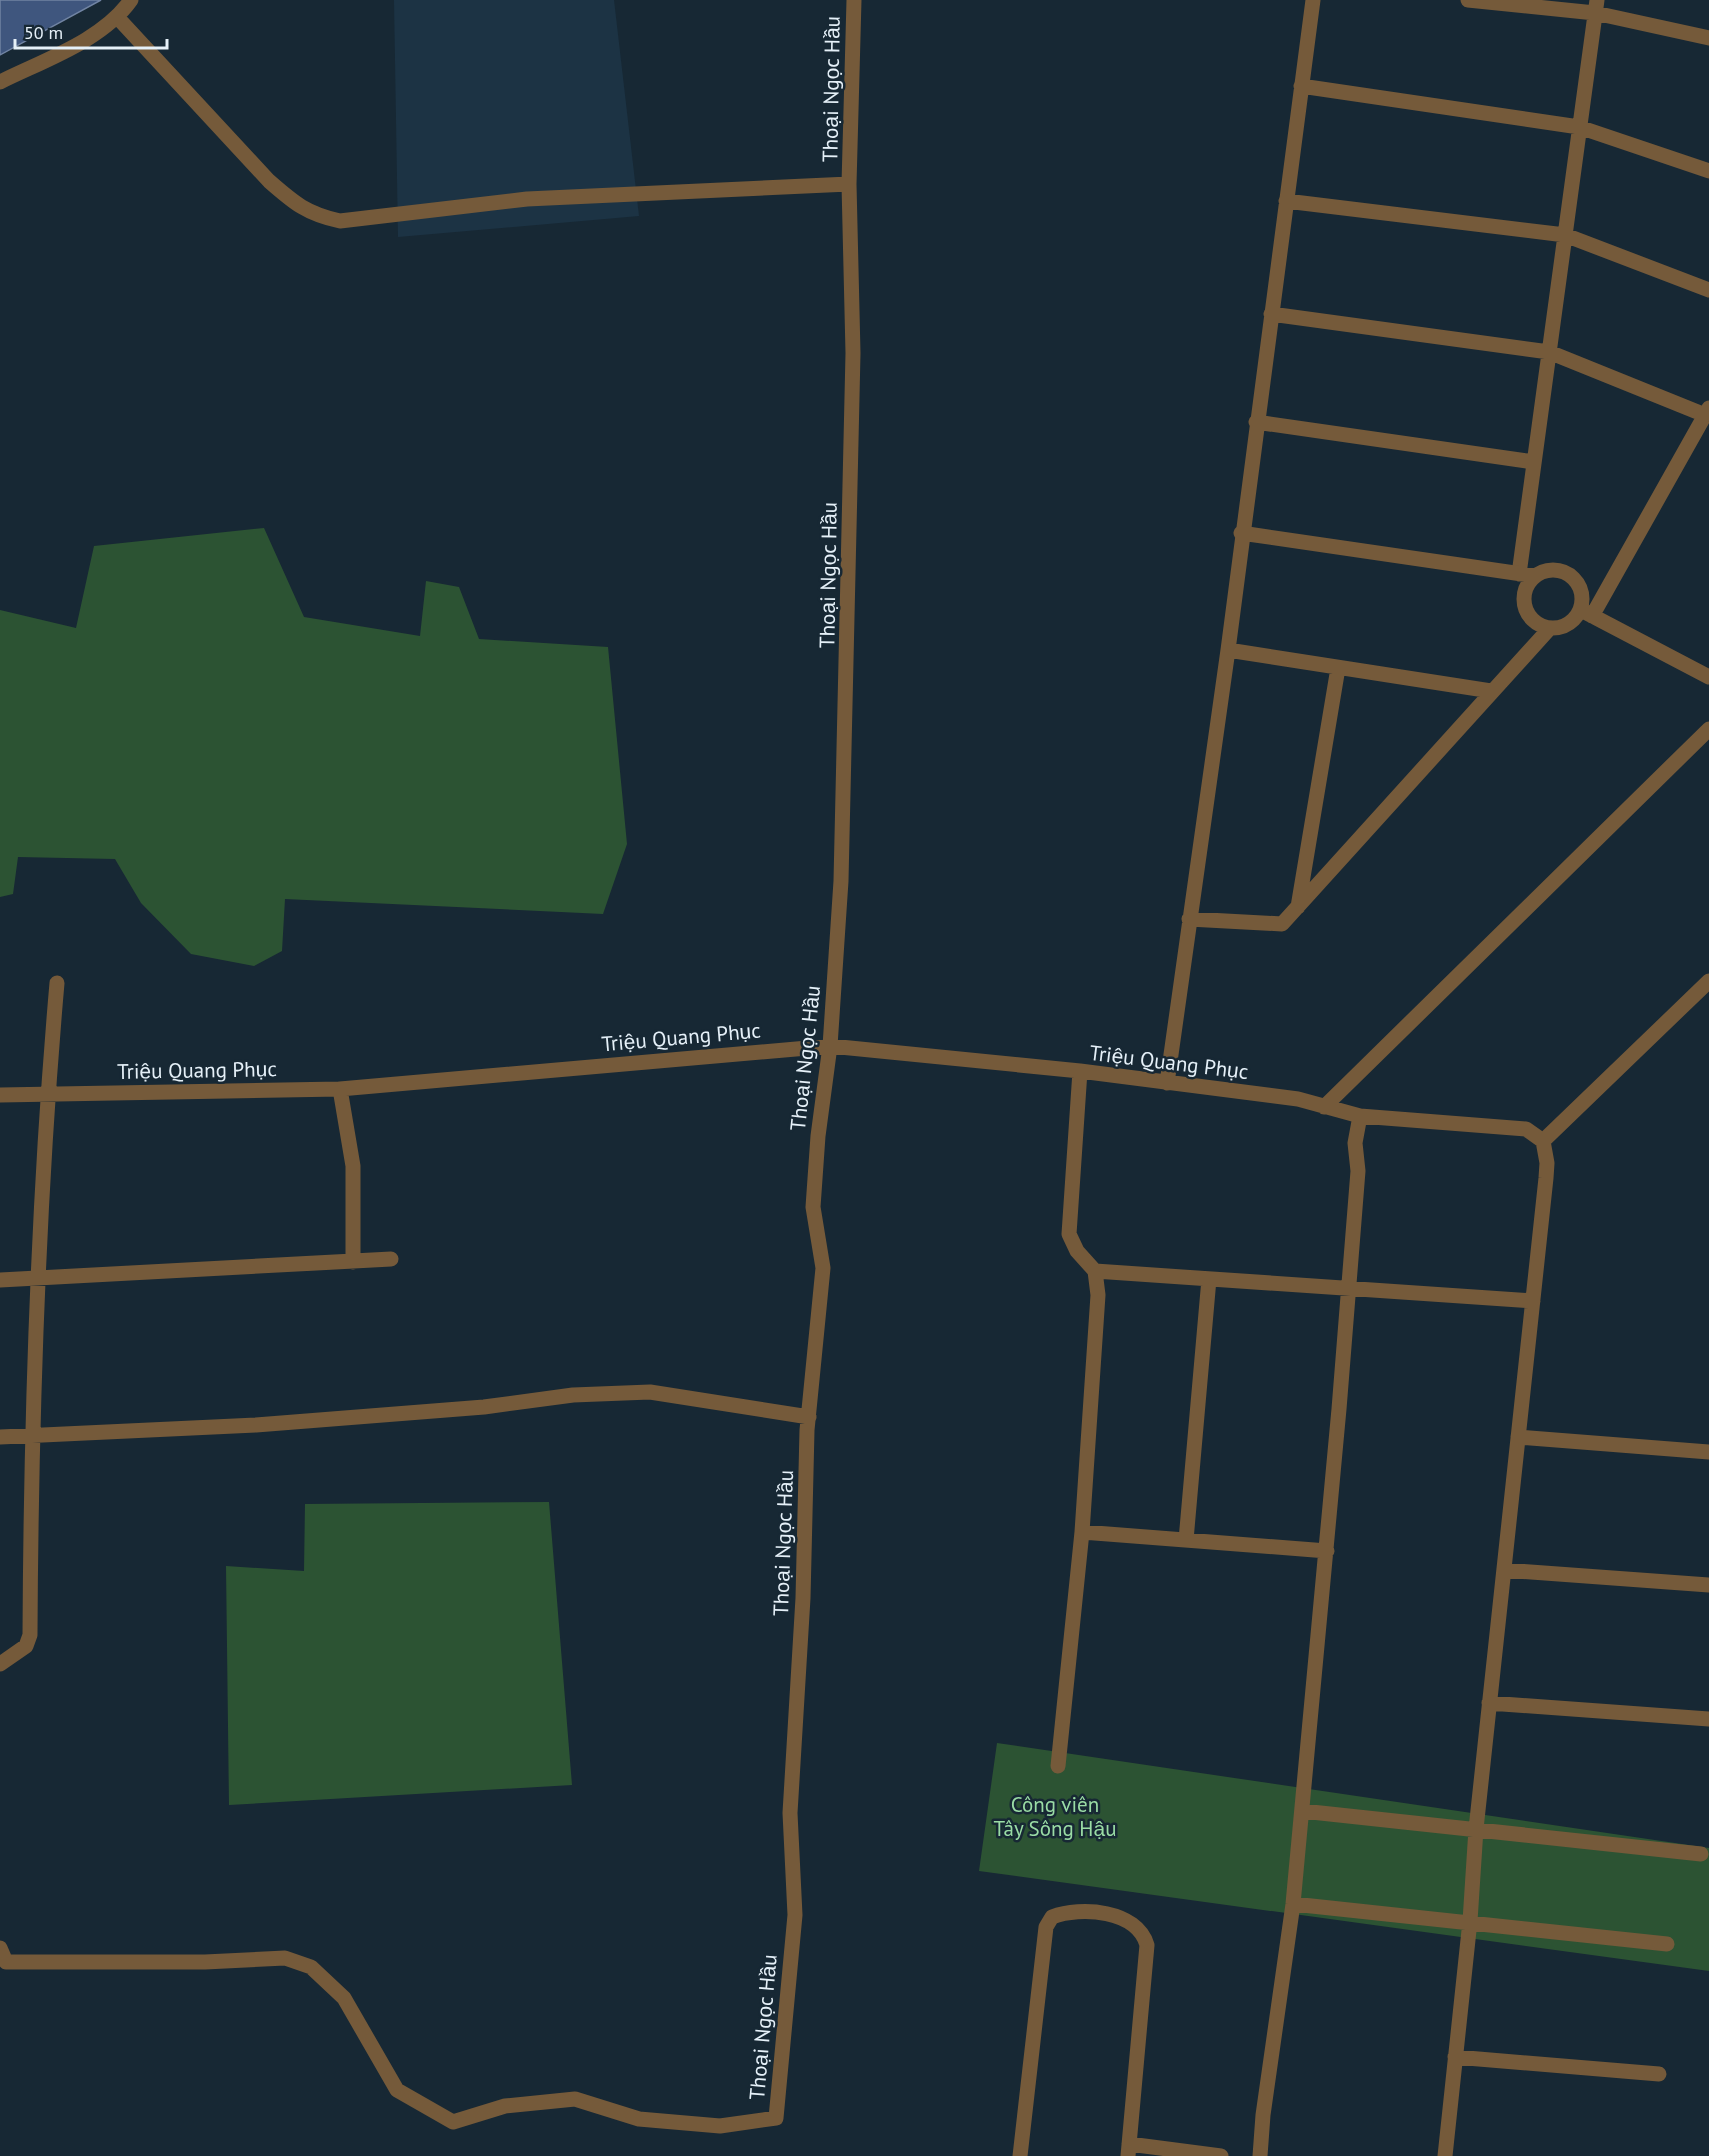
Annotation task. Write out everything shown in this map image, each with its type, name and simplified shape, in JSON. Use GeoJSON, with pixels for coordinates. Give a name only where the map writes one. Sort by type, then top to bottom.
{"type":"FeatureCollection","features":[{"type":"Feature","properties":{"kind":"street"},"geometry":{"type":"LineString","coordinates":[[0,82],[78,44],[118,18],[131,0]]}},
{"type":"Feature","properties":{"kind":"street","name":"Thoại Ngọc Hầu"},"geometry":{"type":"LineString","coordinates":[[0,1948],[6,1962],[205,1962],[285,1958],[311,1967],[344,1998],[397,2090],[453,2122],[505,2106],[575,2099],[639,2119],[720,2126],[776,2118],[795,1915],[790,1813],[802,1598],[808,1417],[823,1268],[813,1208],[818,1136],[830,1046],[841,881],[847,703],[853,353],[849,184],[854,0]]}},
{"type":"Feature","properties":{"kind":"street"},"geometry":{"type":"LineString","coordinates":[[1167,1083],[1228,650],[1241,534],[1313,0]]}},
{"type":"Feature","properties":{"kind":"street"},"geometry":{"type":"LineString","coordinates":[[1468,0],[1596,7],[1709,38]]}},
{"type":"Feature","properties":{"kind":"street"},"geometry":{"type":"LineString","coordinates":[[1519,574],[1596,7]]}},
{"type":"Feature","properties":{"kind":"street"},"geometry":{"type":"LineString","coordinates":[[118,18],[269,181],[293,203],[315,215],[340,221],[526,199],[849,184]]}},
{"type":"Feature","properties":{"kind":"street"},"geometry":{"type":"LineString","coordinates":[[1301,86],[1579,127],[1709,171]]}},
{"type":"Feature","properties":{"kind":"street"},"geometry":{"type":"LineString","coordinates":[[1286,201],[1565,235],[1709,290]]}},
{"type":"Feature","properties":{"kind":"street"},"geometry":{"type":"LineString","coordinates":[[1270,314],[1549,352],[1707,412],[1586,613],[1569,624],[1550,628],[1540,626],[1527,612],[1524,593],[1535,576]]}},
{"type":"Feature","properties":{"kind":"street"},"geometry":{"type":"LineString","coordinates":[[1256,422],[1534,462]]}},
{"type":"Feature","properties":{"kind":"street"},"geometry":{"type":"LineString","coordinates":[[1241,534],[1535,576],[1553,570],[1571,576],[1581,592],[1586,613],[1709,677]]}},
{"type":"Feature","properties":{"kind":"street"},"geometry":{"type":"LineString","coordinates":[[1190,919],[1282,924],[1550,628]]}},
{"type":"Feature","properties":{"kind":"street"},"geometry":{"type":"LineString","coordinates":[[1228,650],[1491,691]]}},
{"type":"Feature","properties":{"kind":"street"},"geometry":{"type":"LineString","coordinates":[[1298,907],[1338,668]]}},
{"type":"Feature","properties":{"kind":"street"},"geometry":{"type":"LineString","coordinates":[[1324,1107],[1709,729]]}},
{"type":"Feature","properties":{"kind":"street"},"geometry":{"type":"LineString","coordinates":[[1445,2156],[1470,1921],[1476,1829],[1489,1703],[1546,1178],[1547,1163],[1543,1141],[1709,981]]}},
{"type":"Feature","properties":{"kind":"street"},"geometry":{"type":"LineString","coordinates":[[0,1664],[26,1646],[30,1635],[31,1436],[47,1093],[57,983]]}},
{"type":"Feature","properties":{"kind":"street","name":"Triệu Quang Phục"},"geometry":{"type":"LineString","coordinates":[[0,1095],[340,1089],[830,1046],[1080,1071],[1298,1099],[1360,1116],[1526,1130],[1543,1141]]}},
{"type":"Feature","properties":{"kind":"street"},"geometry":{"type":"LineString","coordinates":[[1058,1766],[1082,1532],[1098,1295],[1095,1271],[1077,1251],[1069,1234],[1080,1071]]}},
{"type":"Feature","properties":{"kind":"street"},"geometry":{"type":"LineString","coordinates":[[340,1089],[353,1166],[353,1262]]}},
{"type":"Feature","properties":{"kind":"street"},"geometry":{"type":"LineString","coordinates":[[1260,2156],[1263,2115],[1293,1904],[1327,1551],[1358,1171],[1355,1143],[1360,1116]]}},
{"type":"Feature","properties":{"kind":"street"},"geometry":{"type":"LineString","coordinates":[[0,1280],[391,1259]]}},
{"type":"Feature","properties":{"kind":"street"},"geometry":{"type":"LineString","coordinates":[[1095,1271],[1533,1301]]}},
{"type":"Feature","properties":{"kind":"street"},"geometry":{"type":"LineString","coordinates":[[1186,1540],[1209,1279]]}},
{"type":"Feature","properties":{"kind":"street"},"geometry":{"type":"LineString","coordinates":[[0,1437],[256,1425],[484,1407],[573,1395],[650,1392],[808,1417]]}},
{"type":"Feature","properties":{"kind":"street"},"geometry":{"type":"LineString","coordinates":[[1518,1437],[1709,1452]]}},
{"type":"Feature","properties":{"kind":"street"},"geometry":{"type":"LineString","coordinates":[[1082,1532],[1327,1551]]}},
{"type":"Feature","properties":{"kind":"street"},"geometry":{"type":"LineString","coordinates":[[1504,1570],[1709,1586]]}},
{"type":"Feature","properties":{"kind":"street"},"geometry":{"type":"LineString","coordinates":[[1489,1703],[1709,1719]]}},
{"type":"Feature","properties":{"kind":"street"},"geometry":{"type":"LineString","coordinates":[[1302,1811],[1701,1854]]}},
{"type":"Feature","properties":{"kind":"street"},"geometry":{"type":"LineString","coordinates":[[1293,1904],[1470,1921],[1667,1944]]}},
{"type":"Feature","properties":{"kind":"street"},"geometry":{"type":"LineString","coordinates":[[1020,2156],[1046,1927],[1052,1917],[1077,1911],[1124,1918],[1144,1934],[1147,1945],[1129,2150],[1221,2156]]}},
{"type":"Feature","properties":{"kind":"street"},"geometry":{"type":"LineString","coordinates":[[1455,2057],[1659,2074]]}},
{"type":"Feature","properties":{"kind":"shaded area"},"geometry":{"type":"Polygon","coordinates":[[[394,0],[614,0],[639,216],[398,237],[394,0]]]}},
{"type":"Feature","properties":{"kind":"green space"},"geometry":{"type":"Polygon","coordinates":[[[264,528],[304,617],[420,636],[426,581],[459,587],[479,639],[608,647],[627,844],[603,914],[285,899],[282,951],[254,966],[191,954],[141,903],[115,859],[18,857],[13,894],[0,897],[0,610],[76,628],[94,546],[264,528]]]}},
{"type":"Feature","properties":{"kind":"green space"},"geometry":{"type":"Polygon","coordinates":[[[549,1502],[572,1785],[229,1805],[226,1566],[304,1571],[305,1504],[549,1502]]]}},
{"type":"Feature","properties":{"kind":"green space","name":"Công viên Tây Sông Hậu"},"geometry":{"type":"Polygon","coordinates":[[[997,1743],[1709,1848],[1709,1971],[979,1871],[997,1743]]]}},
{"type":"Feature","properties":{"kind":"water"},"geometry":{"type":"Polygon","coordinates":[[[0,0],[101,0],[0,55],[0,0]]]}}]}
